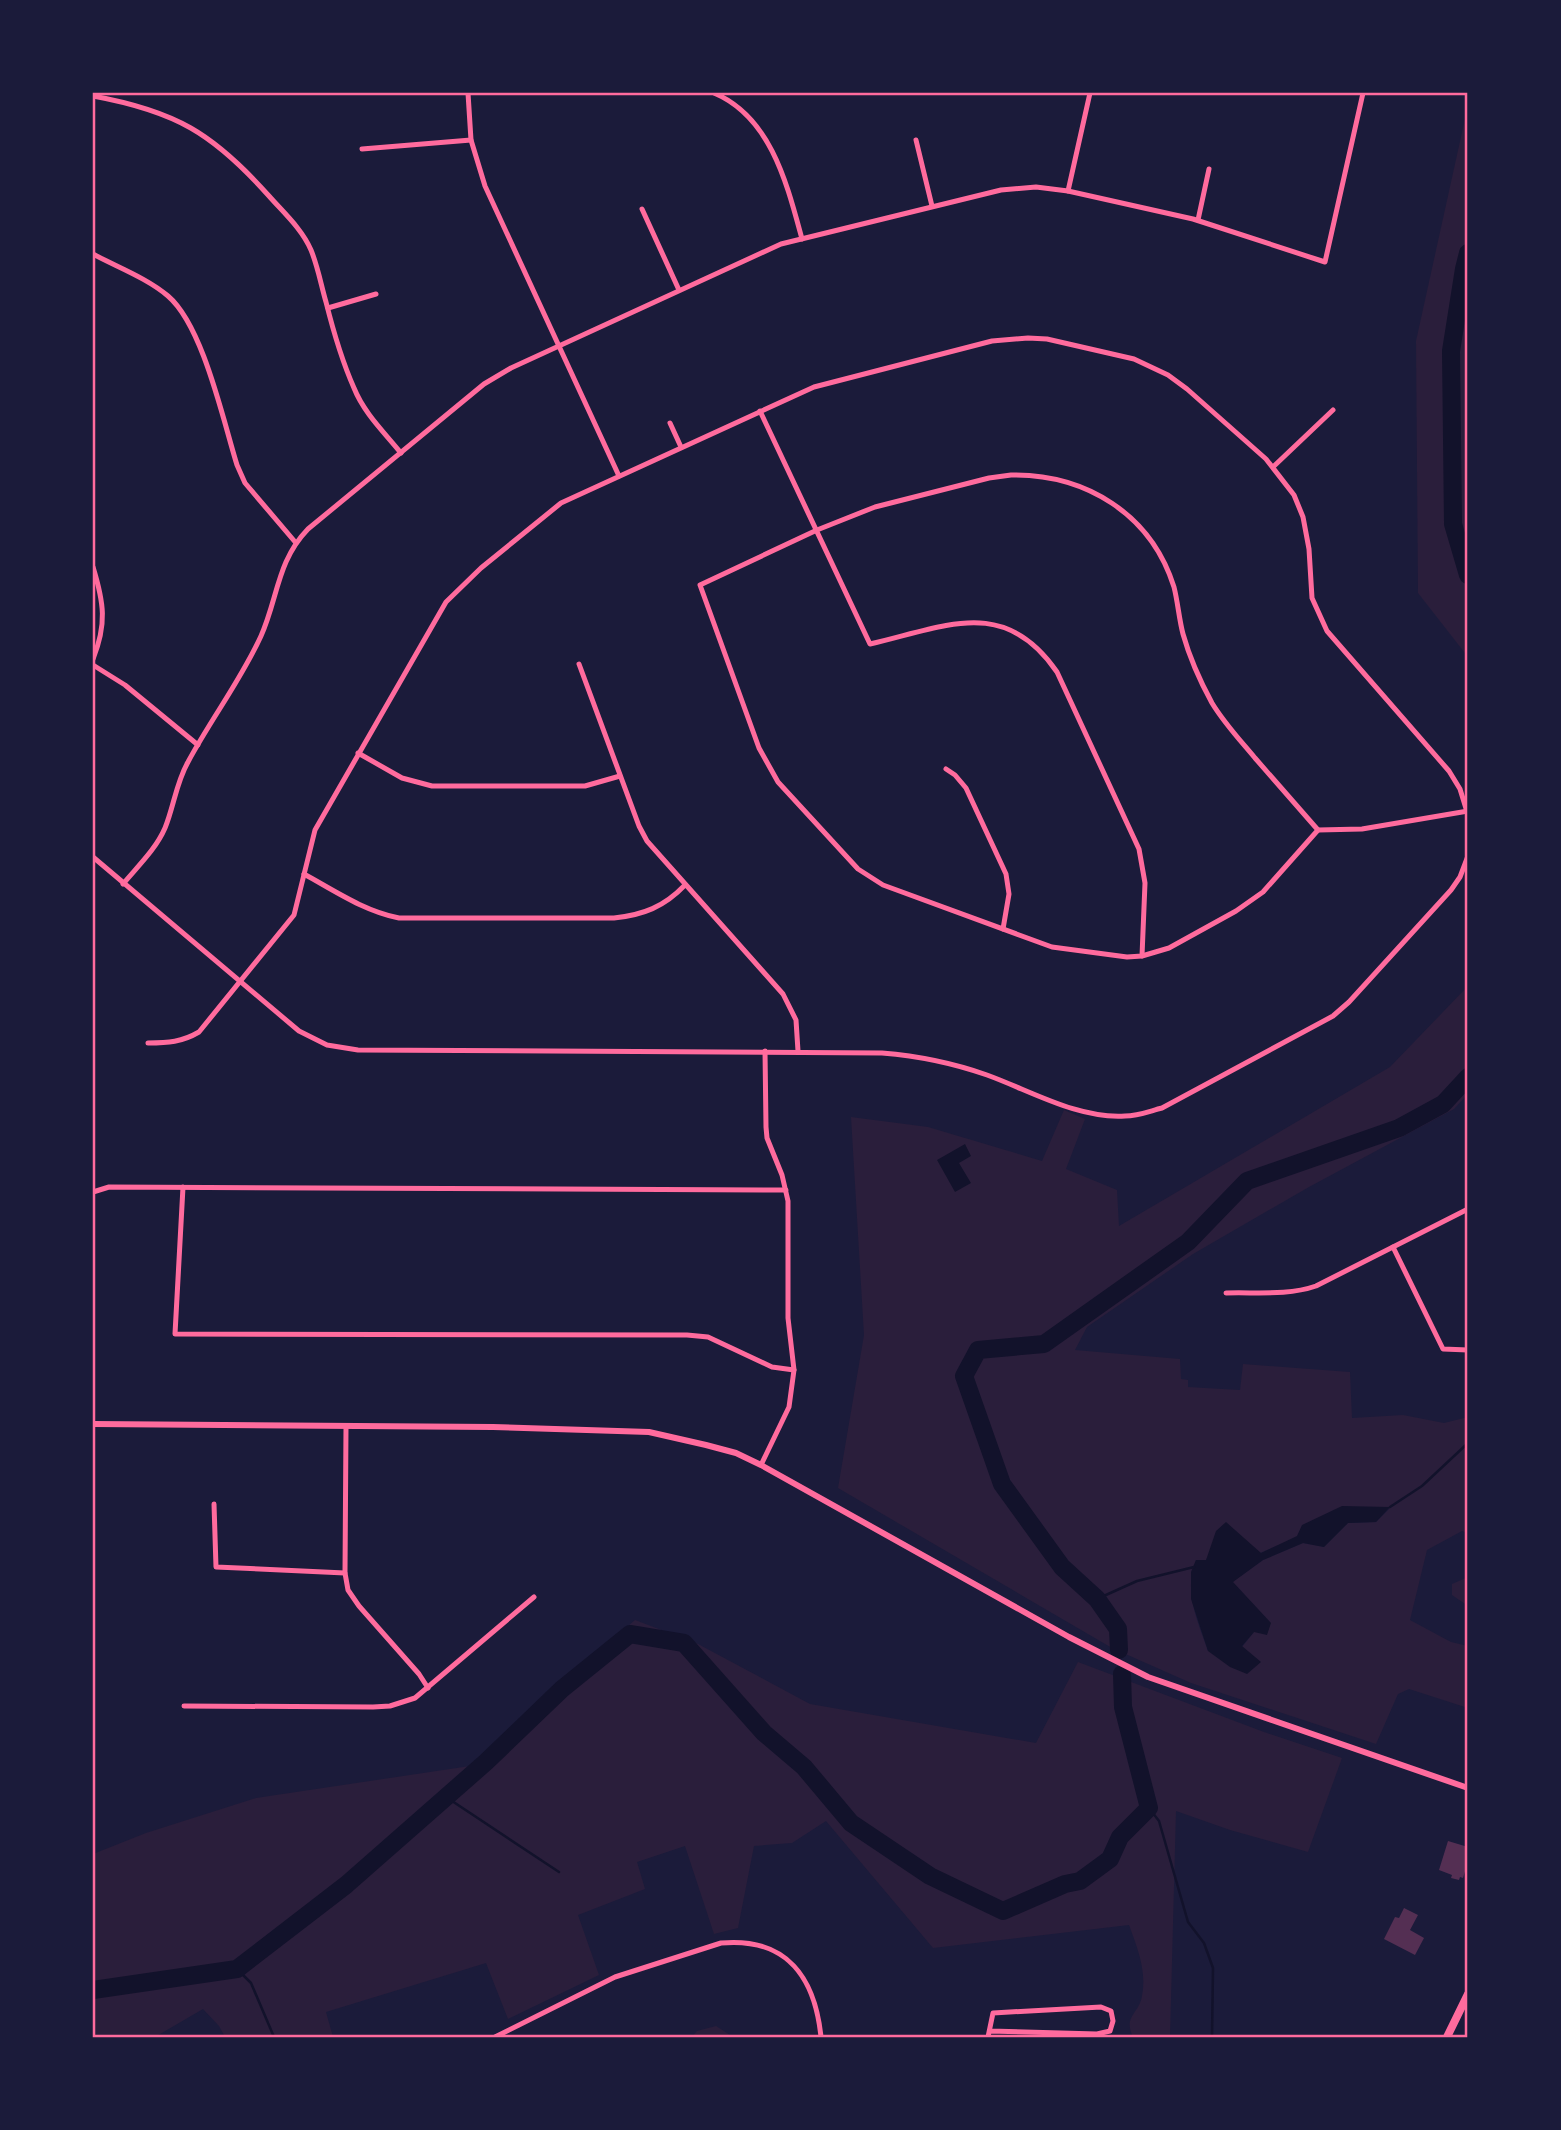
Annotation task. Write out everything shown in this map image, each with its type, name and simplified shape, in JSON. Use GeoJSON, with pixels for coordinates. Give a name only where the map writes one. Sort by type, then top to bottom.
{"type":"FeatureCollection","features":[{"type":"Feature","properties":{"kind":"main road"},"geometry":{"type":"LineString","coordinates":[[1447,2037],[1468,1994]]}},
{"type":"Feature","properties":{"kind":"street"},"geometry":{"type":"LineString","coordinates":[[468,93],[471,140],[485,186],[620,475]]}},
{"type":"Feature","properties":{"kind":"street"},"geometry":{"type":"LineString","coordinates":[[714,93],[749,118],[769,144],[783,173],[802,239]]}},
{"type":"Feature","properties":{"kind":"street"},"geometry":{"type":"LineString","coordinates":[[1068,191],[1090,93]]}},
{"type":"Feature","properties":{"kind":"street"},"geometry":{"type":"LineString","coordinates":[[123,884],[160,838],[180,777],[260,638],[282,568],[296,543],[308,529],[484,384],[511,368],[757,254],[802,239],[932,206],[1017,188],[1068,191],[1198,220],[1325,262],[1363,93]]}},
{"type":"Feature","properties":{"kind":"street"},"geometry":{"type":"LineString","coordinates":[[93,96],[145,107],[172,117],[208,137],[249,173],[305,239],[316,262],[328,308],[359,400],[401,453]]}},
{"type":"Feature","properties":{"kind":"street"},"geometry":{"type":"LineString","coordinates":[[362,149],[471,140]]}},
{"type":"Feature","properties":{"kind":"street"},"geometry":{"type":"LineString","coordinates":[[916,140],[932,206]]}},
{"type":"Feature","properties":{"kind":"street"},"geometry":{"type":"LineString","coordinates":[[1198,220],[1209,169]]}},
{"type":"Feature","properties":{"kind":"street"},"geometry":{"type":"LineString","coordinates":[[642,209],[679,290]]}},
{"type":"Feature","properties":{"kind":"street"},"geometry":{"type":"LineString","coordinates":[[93,254],[159,289],[174,301],[186,316],[197,338],[237,465],[252,492],[296,543]]}},
{"type":"Feature","properties":{"kind":"street"},"geometry":{"type":"LineString","coordinates":[[328,308],[376,294]]}},
{"type":"Feature","properties":{"kind":"street"},"geometry":{"type":"LineString","coordinates":[[148,1043],[186,1040],[199,1032],[294,915],[315,830],[446,602],[460,586],[549,511],[620,475],[814,387],[992,341],[1019,338],[1046,340],[1126,357],[1168,375],[1273,467],[1294,495],[1303,517],[1309,549],[1312,598],[1327,631],[1449,771],[1460,789],[1468,812],[1362,829],[1318,830],[1263,892],[1236,911],[1169,948],[1142,956],[1127,957],[1070,951],[1003,929],[865,876],[778,782],[759,748],[700,585],[817,530],[875,507],[989,478],[1011,475],[1042,476],[1083,487],[1105,498],[1143,531],[1162,559],[1175,590],[1191,660],[1214,706],[1229,728],[1318,830]]}},
{"type":"Feature","properties":{"kind":"street"},"geometry":{"type":"LineString","coordinates":[[1273,467],[1333,410]]}},
{"type":"Feature","properties":{"kind":"street"},"geometry":{"type":"LineString","coordinates":[[760,411],[870,644],[961,623],[990,622],[1026,637],[1047,657],[1057,672],[1139,849],[1145,883],[1142,956]]}},
{"type":"Feature","properties":{"kind":"street"},"geometry":{"type":"LineString","coordinates":[[670,423],[681,447]]}},
{"type":"Feature","properties":{"kind":"street"},"geometry":{"type":"LineString","coordinates":[[93,567],[103,610],[103,628],[93,659]]}},
{"type":"Feature","properties":{"kind":"street"},"geometry":{"type":"LineString","coordinates":[[579,664],[647,841],[783,994],[796,1020],[798,1051]]}},
{"type":"Feature","properties":{"kind":"street"},"geometry":{"type":"LineString","coordinates":[[93,665],[125,685],[198,745]]}},
{"type":"Feature","properties":{"kind":"street"},"geometry":{"type":"LineString","coordinates":[[358,753],[402,778],[432,786],[585,786],[620,776]]}},
{"type":"Feature","properties":{"kind":"street"},"geometry":{"type":"LineString","coordinates":[[946,769],[967,788],[1006,874],[1008,907],[1003,929]]}},
{"type":"Feature","properties":{"kind":"street"},"geometry":{"type":"LineString","coordinates":[[93,857],[308,1037],[327,1045],[348,1050],[882,1053],[926,1058],[987,1075],[1072,1108],[1102,1116],[1136,1115],[1162,1108],[1333,1016],[1349,1002],[1451,890],[1460,877],[1468,856]]}},
{"type":"Feature","properties":{"kind":"street"},"geometry":{"type":"LineString","coordinates":[[304,874],[365,908],[381,915],[399,918],[633,916],[654,909],[685,885]]}},
{"type":"Feature","properties":{"kind":"street"},"geometry":{"type":"LineString","coordinates":[[761,1465],[789,1407],[794,1370],[788,1318],[788,1201],[766,1128],[765,1051]]}},
{"type":"Feature","properties":{"kind":"street"},"geometry":{"type":"LineString","coordinates":[[93,1192],[109,1187],[786,1189]]}},
{"type":"Feature","properties":{"kind":"street"},"geometry":{"type":"LineString","coordinates":[[183,1187],[175,1334],[687,1335],[708,1337],[763,1364],[794,1370]]}},
{"type":"Feature","properties":{"kind":"street"},"geometry":{"type":"LineString","coordinates":[[1226,1293],[1302,1291],[1332,1279],[1468,1209]]}},
{"type":"Feature","properties":{"kind":"street"},"geometry":{"type":"LineString","coordinates":[[1392,1247],[1443,1349],[1468,1350]]}},
{"type":"Feature","properties":{"kind":"street"},"geometry":{"type":"LineString","coordinates":[[93,1424],[493,1427],[649,1432],[706,1445],[761,1465],[1069,1637],[1148,1677],[1468,1788]]}},
{"type":"Feature","properties":{"kind":"street"},"geometry":{"type":"LineString","coordinates":[[345,1427],[345,1573],[348,1590],[428,1688]]}},
{"type":"Feature","properties":{"kind":"street"},"geometry":{"type":"LineString","coordinates":[[214,1504],[216,1567],[345,1573]]}},
{"type":"Feature","properties":{"kind":"street"},"geometry":{"type":"LineString","coordinates":[[184,1706],[390,1706],[415,1698],[534,1597]]}},
{"type":"Feature","properties":{"kind":"street"},"geometry":{"type":"LineString","coordinates":[[495,2037],[615,1977],[721,1943],[736,1941],[773,1950],[789,1961],[802,1975],[813,1994],[821,2037]]}},
{"type":"Feature","properties":{"kind":"street"},"geometry":{"type":"LineString","coordinates":[[1101,2007],[1111,2011],[1113,2021],[1110,2031],[1097,2034],[989,2034],[993,2013],[1101,2007]]}},
{"type":"Feature","properties":{"kind":"shaded area"},"geometry":{"type":"Polygon","coordinates":[[[1468,105],[1468,657],[1418,593],[1416,341],[1468,105]]]}},
{"type":"Feature","properties":{"kind":"shaded area"},"geometry":{"type":"Polygon","coordinates":[[[1468,986],[1468,1094],[1454,1109],[1309,1187],[1193,1254],[1087,1327],[1075,1350],[1180,1359],[1181,1379],[1188,1380],[1188,1387],[1240,1390],[1243,1364],[1350,1372],[1352,1418],[1403,1415],[1444,1423],[1468,1417],[1468,1533],[1462,1531],[1427,1550],[1410,1620],[1451,1642],[1468,1646],[1468,1708],[1409,1689],[1398,1694],[1376,1744],[1191,1683],[1112,1648],[838,1488],[864,1335],[851,1117],[928,1127],[1042,1161],[1064,1110],[1085,1119],[1066,1169],[1117,1190],[1119,1226],[1390,1067],[1468,986]],[[1370,1507],[1260,1553],[1248,1543],[1206,1560],[1196,1560],[1192,1572],[1191,1595],[1208,1651],[1242,1647],[1254,1632],[1232,1582],[1263,1560],[1303,1543],[1324,1547],[1348,1523],[1376,1522],[1390,1508],[1370,1507]]]}},
{"type":"Feature","properties":{"kind":"shaded area"},"geometry":{"type":"Polygon","coordinates":[[[965,1144],[971,1156],[959,1163],[971,1183],[955,1192],[937,1160],[965,1144]]]}},
{"type":"Feature","properties":{"kind":"shaded area"},"geometry":{"type":"Polygon","coordinates":[[[1342,1506],[1390,1507],[1376,1522],[1348,1523],[1324,1547],[1303,1543],[1263,1560],[1233,1582],[1271,1623],[1267,1635],[1254,1632],[1242,1646],[1261,1662],[1247,1674],[1230,1667],[1208,1651],[1191,1599],[1191,1572],[1196,1560],[1206,1560],[1216,1531],[1226,1522],[1261,1553],[1297,1536],[1302,1525],[1342,1506]]]}},
{"type":"Feature","properties":{"kind":"shaded area"},"geometry":{"type":"Polygon","coordinates":[[[1468,1577],[1468,1606],[1452,1595],[1452,1584],[1468,1577]]]}},
{"type":"Feature","properties":{"kind":"shaded area"},"geometry":{"type":"Polygon","coordinates":[[[635,1620],[698,1644],[810,1704],[1036,1743],[1078,1662],[1264,1732],[1342,1758],[1308,1852],[1230,1830],[1176,1811],[1170,2037],[1133,2037],[1130,2030],[1131,2020],[1142,1996],[1143,1977],[1129,1925],[933,1948],[826,1821],[792,1843],[754,1846],[738,1928],[714,1934],[685,1846],[637,1862],[645,1889],[578,1915],[599,1975],[508,2019],[486,1963],[326,2012],[333,2037],[225,2037],[203,2009],[155,2037],[93,2037],[93,1854],[146,1833],[256,1798],[470,1766],[635,1620]]]}},
{"type":"Feature","properties":{"kind":"shaded area"},"geometry":{"type":"Polygon","coordinates":[[[716,2026],[733,2037],[692,2037],[697,2031],[716,2026]]]}},
{"type":"Feature","properties":{"kind":"building"},"geometry":{"type":"Polygon","coordinates":[[[1448,1841],[1468,1847],[1468,1861],[1463,1878],[1460,1877],[1459,1880],[1439,1870],[1448,1841]]]}},
{"type":"Feature","properties":{"kind":"building"},"geometry":{"type":"Polygon","coordinates":[[[1404,1908],[1418,1915],[1410,1930],[1424,1938],[1415,1955],[1384,1939],[1395,1917],[1399,1918],[1404,1908]]]}},
{"type":"Feature","properties":{"kind":"waterway"},"geometry":{"type":"LineString","coordinates":[[1468,253],[1451,351],[1453,524],[1468,575]]}},
{"type":"Feature","properties":{"kind":"waterway"},"geometry":{"type":"LineString","coordinates":[[1119,1650],[1118,1629],[1097,1599],[1062,1567],[1002,1484],[964,1376],[978,1350],[1044,1344],[1188,1242],[1247,1181],[1399,1128],[1443,1104],[1468,1077]]}},
{"type":"Feature","properties":{"kind":"waterway"},"geometry":{"type":"LineString","coordinates":[[1390,1507],[1422,1486],[1468,1443]]}},
{"type":"Feature","properties":{"kind":"waterway"},"geometry":{"type":"LineString","coordinates":[[1097,1599],[1137,1581],[1194,1567]]}},
{"type":"Feature","properties":{"kind":"waterway"},"geometry":{"type":"LineString","coordinates":[[93,1990],[237,1969],[346,1885],[486,1762],[562,1689],[630,1634],[684,1643],[764,1733],[804,1767],[851,1823],[930,1876],[1003,1911],[1065,1884],[1080,1881],[1110,1859],[1120,1837],[1149,1808],[1123,1707],[1122,1674]]}},
{"type":"Feature","properties":{"kind":"waterway"},"geometry":{"type":"LineString","coordinates":[[446,1797],[559,1872]]}},
{"type":"Feature","properties":{"kind":"waterway"},"geometry":{"type":"LineString","coordinates":[[1149,1808],[1159,1821],[1188,1922],[1204,1943],[1213,1968],[1212,2037]]}},
{"type":"Feature","properties":{"kind":"waterway"},"geometry":{"type":"LineString","coordinates":[[237,1969],[251,1983],[274,2037]]}}]}
